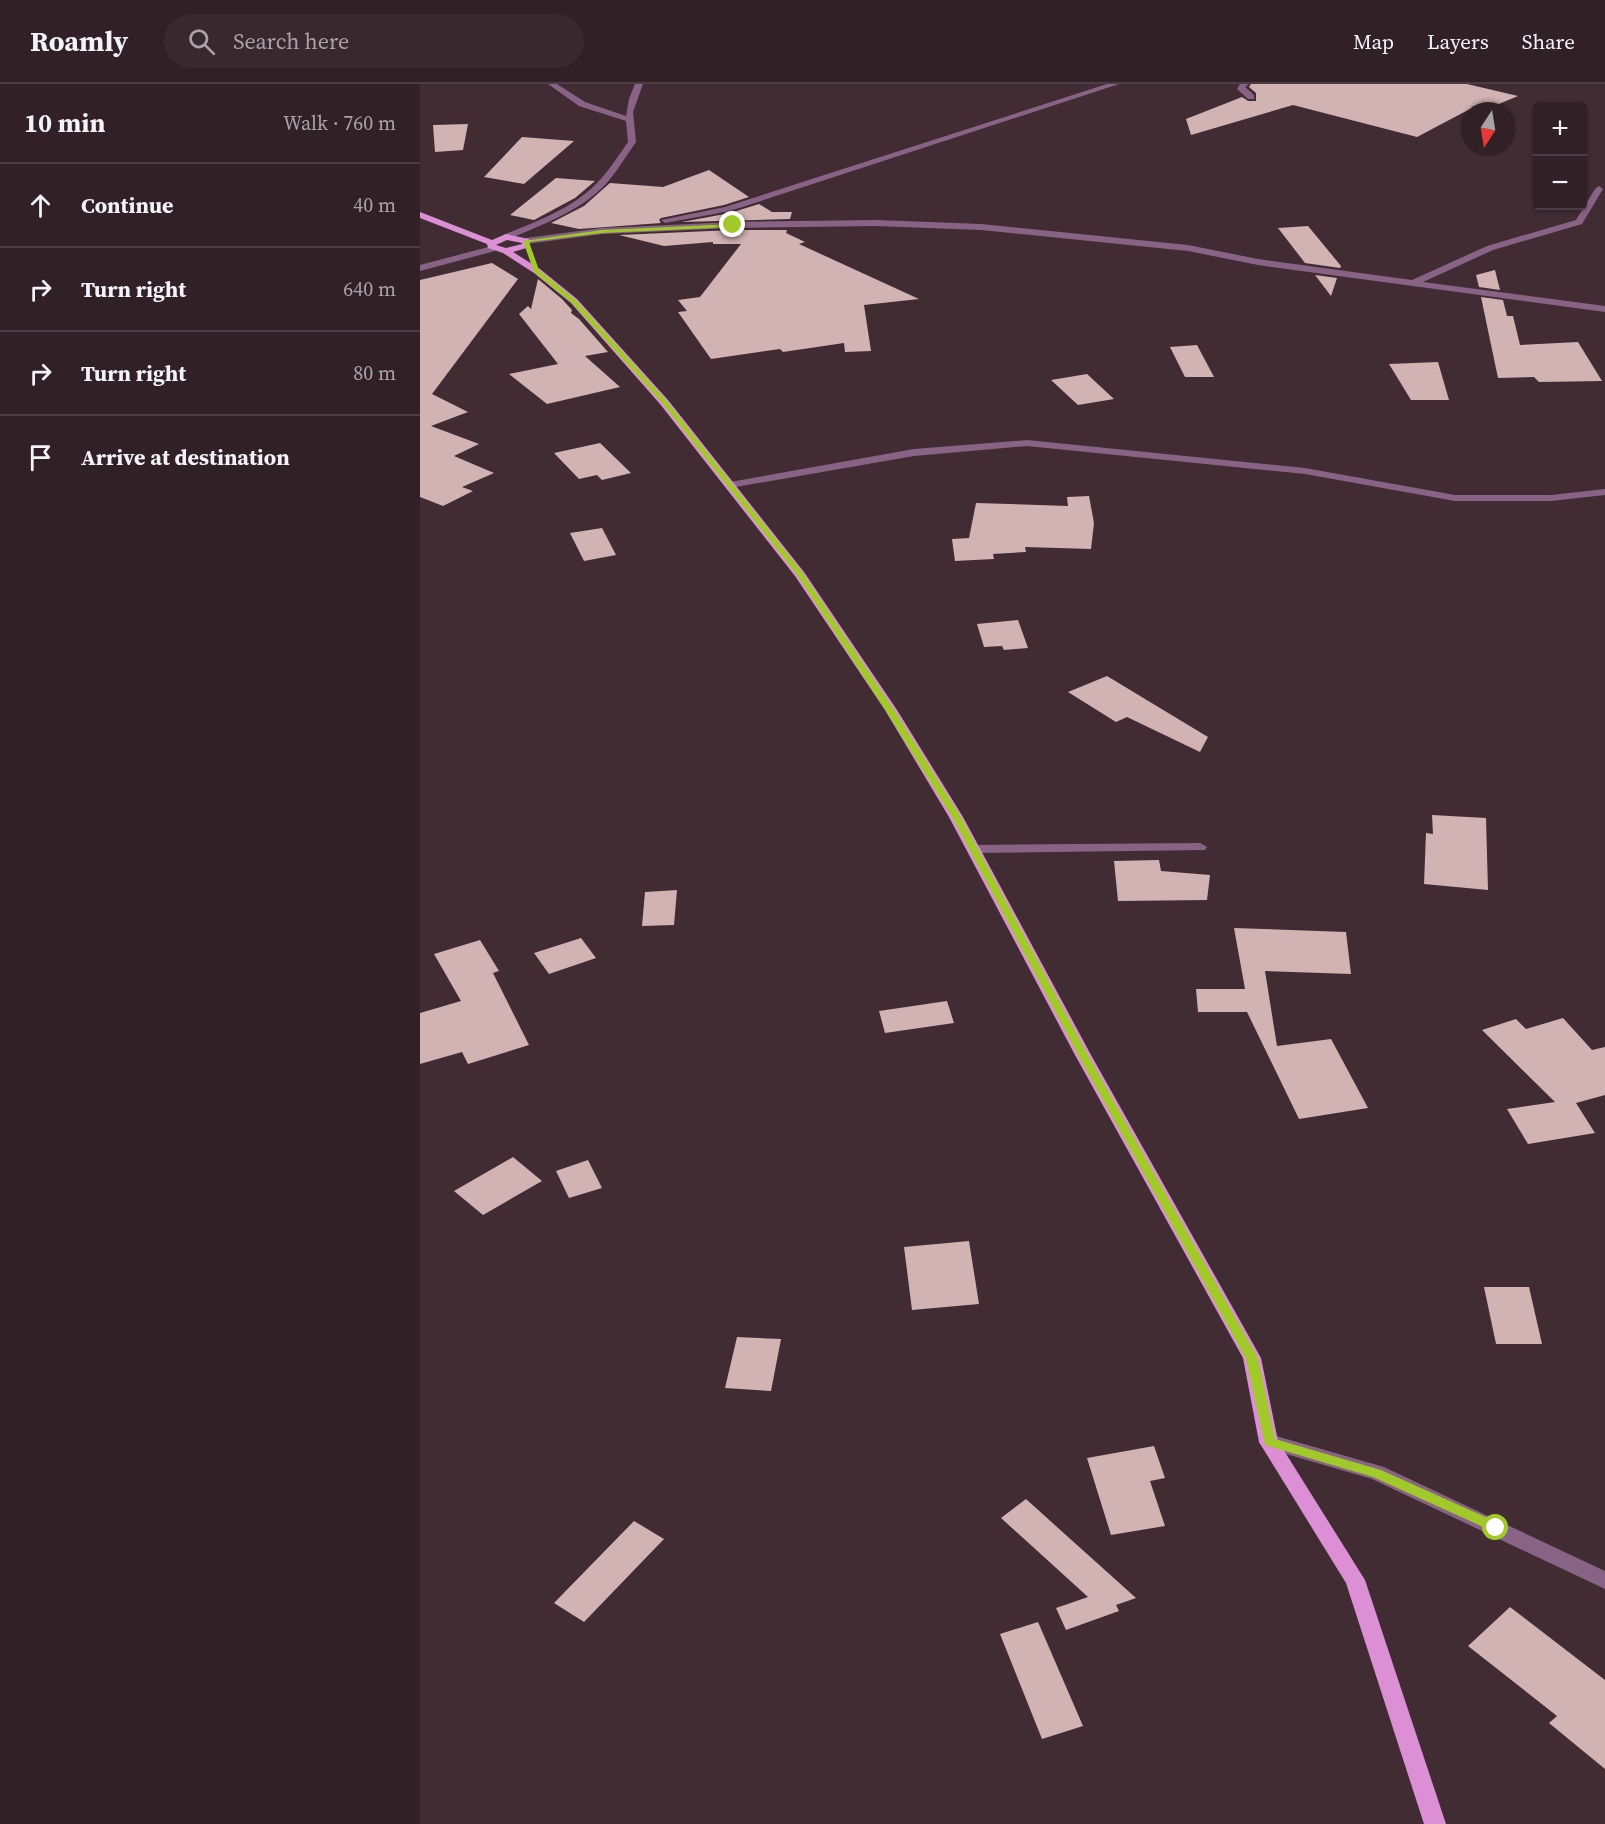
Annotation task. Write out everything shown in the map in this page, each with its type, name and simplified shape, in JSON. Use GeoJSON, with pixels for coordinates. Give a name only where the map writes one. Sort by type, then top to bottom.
{"type":"FeatureCollection","features":[{"type":"Feature","properties":{"kind":"main road"},"geometry":{"type":"LineString","coordinates":[[420,215],[526,243]]}},
{"type":"Feature","properties":{"kind":"main road"},"geometry":{"type":"LineString","coordinates":[[436,220],[506,251],[537,271],[574,301],[664,402],[806,583],[891,711],[973,849],[1083,1055],[1252,1358],[1269,1442],[1355,1580],[1435,1824]]}},
{"type":"Feature","properties":{"kind":"main road"},"geometry":{"type":"LineString","coordinates":[[492,246],[506,237]]}},
{"type":"Feature","properties":{"kind":"main road"},"geometry":{"type":"LineString","coordinates":[[506,251],[526,243]]}},
{"type":"Feature","properties":{"kind":"main road"},"geometry":{"type":"LineString","coordinates":[[526,243],[537,271]]}},
{"type":"Feature","properties":{"kind":"street"},"geometry":{"type":"LineString","coordinates":[[552,84],[582,104],[628,119]]}},
{"type":"Feature","properties":{"kind":"street"},"geometry":{"type":"LineString","coordinates":[[506,237],[540,222],[578,201],[597,187],[632,142],[628,119],[630,101],[639,84]]}},
{"type":"Feature","properties":{"kind":"street"},"geometry":{"type":"LineString","coordinates":[[526,243],[727,209],[1115,84]]}},
{"type":"Feature","properties":{"kind":"street"},"geometry":{"type":"LineString","coordinates":[[1245,84],[1240,87],[1251,97]]}},
{"type":"Feature","properties":{"kind":"street"},"geometry":{"type":"LineString","coordinates":[[1415,282],[1490,248],[1579,222],[1599,189]]}},
{"type":"Feature","properties":{"kind":"street"},"geometry":{"type":"LineString","coordinates":[[602,231],[733,225],[876,224],[981,227],[1188,248],[1258,262],[1605,309]]}},
{"type":"Feature","properties":{"kind":"street"},"geometry":{"type":"LineString","coordinates":[[420,268],[492,246]]}},
{"type":"Feature","properties":{"kind":"street"},"geometry":{"type":"LineString","coordinates":[[730,485],[908,452],[994,443],[1027,443],[1305,471],[1455,498],[1551,498],[1605,492]]}},
{"type":"Feature","properties":{"kind":"street"},"geometry":{"type":"LineString","coordinates":[[973,849],[1200,847]]}},
{"type":"Feature","properties":{"kind":"street"},"geometry":{"type":"LineString","coordinates":[[1269,1442],[1377,1473],[1605,1580]]}},
{"type":"Feature","properties":{"kind":"building"},"geometry":{"type":"Polygon","coordinates":[[[1251,84],[1467,84],[1518,96],[1504,102],[1461,102],[1461,114],[1417,137],[1293,105],[1191,135],[1186,119],[1242,97],[1248,101],[1256,101],[1256,93],[1249,87],[1251,84]]]}},
{"type":"Feature","properties":{"kind":"building"},"geometry":{"type":"Polygon","coordinates":[[[468,124],[463,150],[435,152],[433,125],[468,124]]]}},
{"type":"Feature","properties":{"kind":"building"},"geometry":{"type":"Polygon","coordinates":[[[522,137],[574,141],[524,184],[484,177],[522,137]]]}},
{"type":"Feature","properties":{"kind":"building"},"geometry":{"type":"Polygon","coordinates":[[[709,170],[749,197],[724,205],[661,218],[659,220],[661,223],[579,229],[551,223],[584,206],[610,183],[663,187],[709,170]]]}},
{"type":"Feature","properties":{"kind":"building"},"geometry":{"type":"Polygon","coordinates":[[[556,178],[595,181],[575,198],[534,220],[510,215],[556,178]]]}},
{"type":"Feature","properties":{"kind":"building"},"geometry":{"type":"Polygon","coordinates":[[[759,204],[772,212],[792,212],[790,219],[682,222],[730,213],[759,204]]]}},
{"type":"Feature","properties":{"kind":"building"},"geometry":{"type":"Polygon","coordinates":[[[1308,226],[1341,266],[1340,268],[1305,263],[1278,228],[1308,226]]]}},
{"type":"Feature","properties":{"kind":"building"},"geometry":{"type":"Polygon","coordinates":[[[787,230],[786,233],[805,242],[799,244],[919,299],[864,305],[871,351],[845,352],[844,343],[711,359],[678,312],[687,311],[678,300],[700,297],[741,244],[713,244],[713,242],[664,246],[619,235],[787,230]]]}},
{"type":"Feature","properties":{"kind":"building"},"geometry":{"type":"Polygon","coordinates":[[[492,263],[518,279],[432,394],[468,412],[431,426],[479,444],[454,456],[494,473],[462,487],[473,491],[443,506],[420,497],[420,280],[492,263]]]}},
{"type":"Feature","properties":{"kind":"building"},"geometry":{"type":"Polygon","coordinates":[[[1495,270],[1500,290],[1479,287],[1476,275],[1495,270]]]}},
{"type":"Feature","properties":{"kind":"building"},"geometry":{"type":"Polygon","coordinates":[[[1315,275],[1337,278],[1331,296],[1315,275]]]}},
{"type":"Feature","properties":{"kind":"building"},"geometry":{"type":"Polygon","coordinates":[[[538,279],[562,299],[572,310],[571,313],[608,352],[585,356],[620,387],[547,404],[509,374],[558,364],[519,314],[528,306],[531,309],[538,279]]]}},
{"type":"Feature","properties":{"kind":"building"},"geometry":{"type":"Polygon","coordinates":[[[1481,297],[1503,300],[1507,316],[1513,316],[1520,345],[1578,342],[1602,381],[1539,382],[1534,377],[1498,378],[1481,297]]]}},
{"type":"Feature","properties":{"kind":"building"},"geometry":{"type":"Polygon","coordinates":[[[1197,345],[1214,377],[1185,377],[1170,347],[1197,345]]]}},
{"type":"Feature","properties":{"kind":"building"},"geometry":{"type":"Polygon","coordinates":[[[1438,362],[1449,400],[1411,400],[1389,364],[1438,362]]]}},
{"type":"Feature","properties":{"kind":"building"},"geometry":{"type":"Polygon","coordinates":[[[1087,374],[1114,399],[1078,405],[1051,380],[1087,374]]]}},
{"type":"Feature","properties":{"kind":"building"},"geometry":{"type":"Polygon","coordinates":[[[600,443],[631,473],[602,480],[597,475],[579,479],[554,453],[600,443]]]}},
{"type":"Feature","properties":{"kind":"building"},"geometry":{"type":"Polygon","coordinates":[[[1089,496],[1094,523],[1091,549],[1025,547],[1026,552],[993,554],[994,559],[955,561],[952,539],[969,538],[976,503],[1068,506],[1067,497],[1089,496]]]}},
{"type":"Feature","properties":{"kind":"building"},"geometry":{"type":"Polygon","coordinates":[[[602,528],[616,555],[584,561],[570,533],[602,528]]]}},
{"type":"Feature","properties":{"kind":"building"},"geometry":{"type":"Polygon","coordinates":[[[1018,620],[1028,648],[1004,650],[1002,646],[984,647],[977,624],[1018,620]]]}},
{"type":"Feature","properties":{"kind":"building"},"geometry":{"type":"Polygon","coordinates":[[[1107,676],[1208,737],[1200,752],[1127,717],[1116,722],[1068,692],[1107,676]]]}},
{"type":"Feature","properties":{"kind":"building"},"geometry":{"type":"Polygon","coordinates":[[[1432,815],[1486,818],[1488,890],[1424,884],[1426,833],[1433,834],[1432,815]]]}},
{"type":"Feature","properties":{"kind":"building"},"geometry":{"type":"Polygon","coordinates":[[[1159,860],[1161,871],[1210,875],[1207,900],[1118,901],[1114,861],[1159,860]]]}},
{"type":"Feature","properties":{"kind":"building"},"geometry":{"type":"Polygon","coordinates":[[[677,890],[674,925],[642,926],[645,892],[677,890]]]}},
{"type":"Feature","properties":{"kind":"building"},"geometry":{"type":"Polygon","coordinates":[[[1234,928],[1346,932],[1351,974],[1265,971],[1277,1046],[1331,1039],[1368,1108],[1299,1119],[1247,1012],[1198,1012],[1196,989],[1245,989],[1234,928]]]}},
{"type":"Feature","properties":{"kind":"building"},"geometry":{"type":"Polygon","coordinates":[[[581,938],[596,958],[549,974],[534,953],[581,938]]]}},
{"type":"Feature","properties":{"kind":"building"},"geometry":{"type":"Polygon","coordinates":[[[480,940],[499,971],[493,973],[529,1045],[468,1064],[462,1052],[420,1064],[420,1013],[461,1001],[434,954],[480,940]]]}},
{"type":"Feature","properties":{"kind":"building"},"geometry":{"type":"Polygon","coordinates":[[[947,1001],[954,1023],[885,1033],[879,1011],[947,1001]]]}},
{"type":"Feature","properties":{"kind":"building"},"geometry":{"type":"Polygon","coordinates":[[[1563,1018],[1592,1050],[1605,1047],[1605,1095],[1576,1103],[1595,1133],[1528,1144],[1507,1109],[1555,1102],[1482,1030],[1516,1019],[1526,1029],[1563,1018]]]}},
{"type":"Feature","properties":{"kind":"building"},"geometry":{"type":"Polygon","coordinates":[[[513,1157],[542,1181],[483,1215],[454,1191],[513,1157]]]}},
{"type":"Feature","properties":{"kind":"building"},"geometry":{"type":"Polygon","coordinates":[[[588,1160],[602,1188],[569,1198],[556,1171],[588,1160]]]}},
{"type":"Feature","properties":{"kind":"building"},"geometry":{"type":"Polygon","coordinates":[[[969,1241],[979,1304],[912,1310],[904,1247],[969,1241]]]}},
{"type":"Feature","properties":{"kind":"building"},"geometry":{"type":"Polygon","coordinates":[[[1484,1287],[1529,1287],[1542,1344],[1496,1344],[1484,1287]]]}},
{"type":"Feature","properties":{"kind":"building"},"geometry":{"type":"Polygon","coordinates":[[[737,1337],[781,1339],[771,1391],[725,1388],[737,1337]]]}},
{"type":"Feature","properties":{"kind":"building"},"geometry":{"type":"Polygon","coordinates":[[[1154,1446],[1165,1478],[1150,1481],[1165,1526],[1111,1535],[1087,1458],[1154,1446]]]}},
{"type":"Feature","properties":{"kind":"building"},"geometry":{"type":"Polygon","coordinates":[[[1026,1499],[1136,1598],[1116,1605],[1119,1611],[1066,1630],[1056,1608],[1088,1597],[1001,1518],[1026,1499]]]}},
{"type":"Feature","properties":{"kind":"building"},"geometry":{"type":"Polygon","coordinates":[[[634,1521],[664,1539],[584,1622],[554,1603],[634,1521]]]}},
{"type":"Feature","properties":{"kind":"building"},"geometry":{"type":"Polygon","coordinates":[[[1510,1607],[1605,1680],[1605,1769],[1549,1723],[1557,1716],[1468,1646],[1510,1607]]]}},
{"type":"Feature","properties":{"kind":"building"},"geometry":{"type":"Polygon","coordinates":[[[1038,1622],[1083,1726],[1042,1739],[1000,1634],[1038,1622]]]}},
{"type":"Feature","properties":{"kind":"route"},"geometry":{"type":"LineString","coordinates":[[733,225],[602,231],[526,241],[537,271],[574,301],[664,402],[800,574],[891,711],[956,817],[1083,1055],[1252,1358],[1269,1442],[1377,1473],[1496,1528]]}}]}
